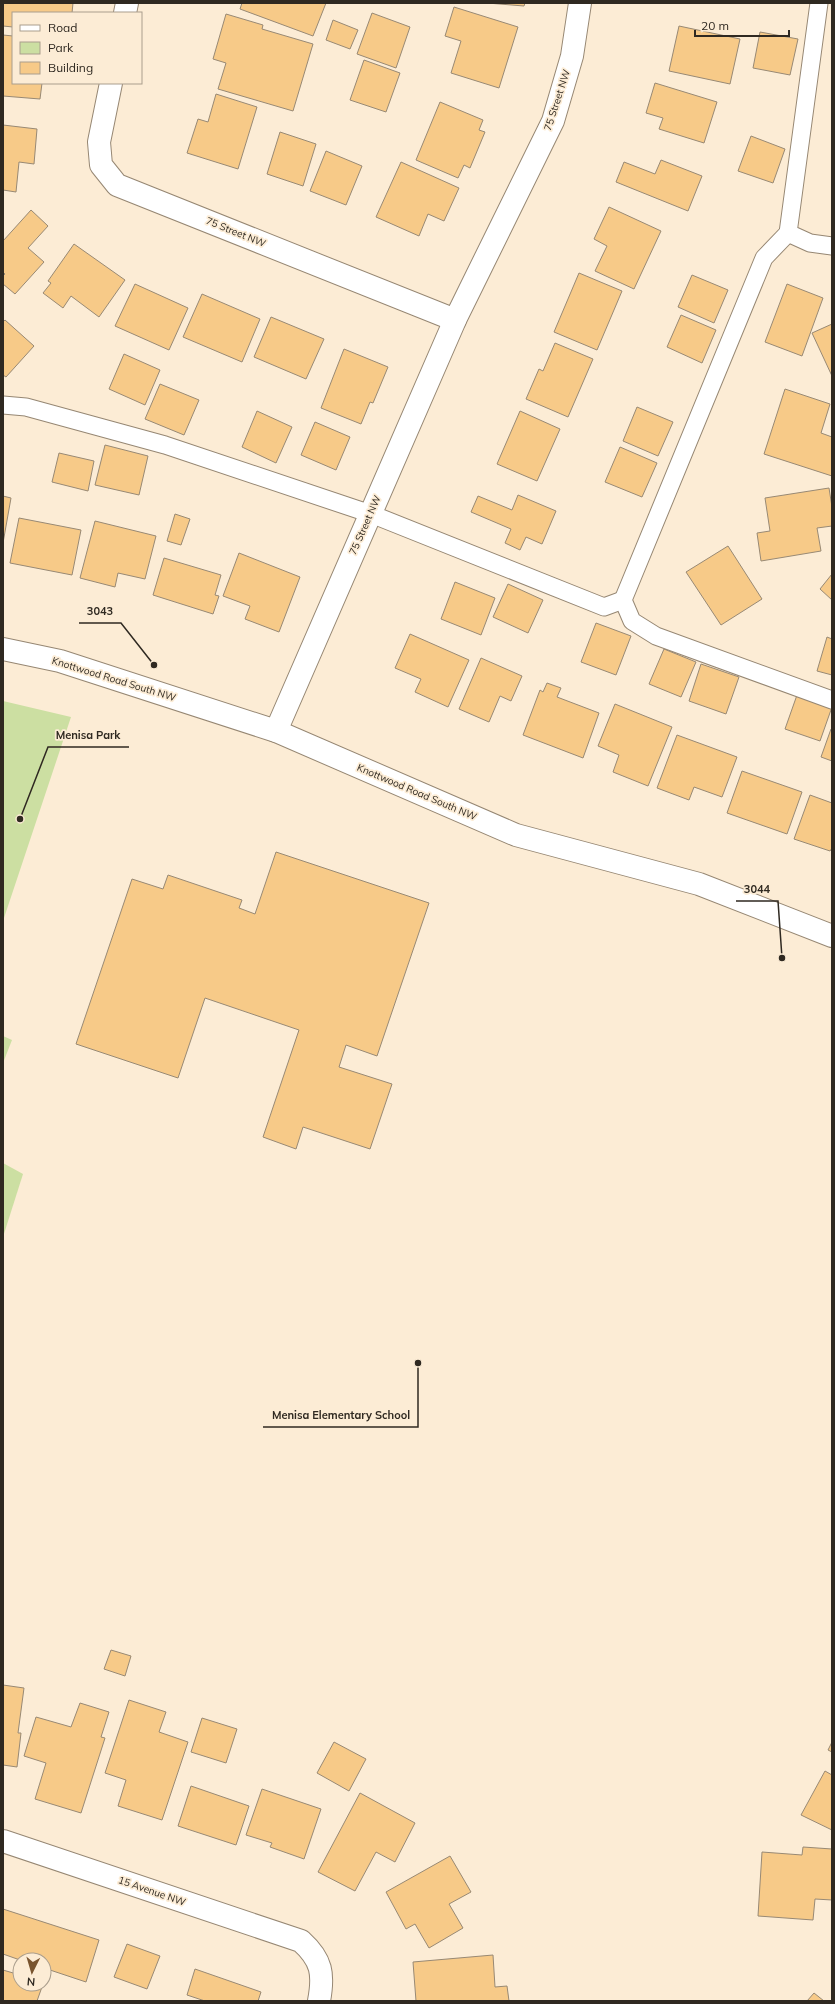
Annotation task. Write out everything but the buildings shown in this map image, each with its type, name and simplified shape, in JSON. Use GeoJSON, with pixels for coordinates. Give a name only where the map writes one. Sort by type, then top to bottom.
{"type":"FeatureCollection","features":[{"type":"Feature","properties":{"kind":"street","name":"75 Street NW"},"geometry":{"type":"LineString","coordinates":[[276,731],[455,320],[552,121],[572,56],[580,3]]}},
{"type":"Feature","properties":{"kind":"street","name":"75 Street NW"},"geometry":{"type":"LineString","coordinates":[[111,84],[100,142],[101,165],[117,185],[455,320]]}},
{"type":"Feature","properties":{"kind":"street","name":"Knottwood Road South NW"},"geometry":{"type":"LineString","coordinates":[[3,649],[60,661],[276,731],[516,835],[699,884],[832,936]]}},
{"type":"Feature","properties":{"kind":"street","name":"15 Avenue NW"},"geometry":{"type":"LineString","coordinates":[[3,1841],[301,1941],[313,1952],[320,1969],[322,1987],[319,2001]]}},
{"type":"Feature","properties":{"kind":"lane"},"geometry":{"type":"LineString","coordinates":[[819,3],[788,233],[764,258],[623,600],[632,621],[656,636],[832,700]]}},
{"type":"Feature","properties":{"kind":"lane"},"geometry":{"type":"LineString","coordinates":[[788,233],[810,243],[832,246]]}},
{"type":"Feature","properties":{"kind":"lane"},"geometry":{"type":"LineString","coordinates":[[3,405],[26,407],[165,445],[370,514],[604,607],[623,600]]}},
{"type":"Feature","properties":{"kind":"green space"},"geometry":{"type":"Polygon","coordinates":[[[3,701],[71,717],[3,921],[3,701]]]}},
{"type":"Feature","properties":{"kind":"green space"},"geometry":{"type":"Polygon","coordinates":[[[3,1036],[12,1040],[3,1063],[3,1036]]]}},
{"type":"Feature","properties":{"kind":"green space"},"geometry":{"type":"Polygon","coordinates":[[[3,1163],[23,1174],[3,1237],[3,1163]]]}},
{"type":"Feature","properties":{"kind":"place","name":"3043"},"geometry":{"type":"Point","coordinates":[154,665]}},
{"type":"Feature","properties":{"kind":"place","name":"Menisa Park"},"geometry":{"type":"Point","coordinates":[20,819]}},
{"type":"Feature","properties":{"kind":"place","name":"3044"},"geometry":{"type":"Point","coordinates":[782,958]}},
{"type":"Feature","properties":{"kind":"place","name":"Menisa Elementary School"},"geometry":{"type":"Point","coordinates":[418,1363]}}]}
